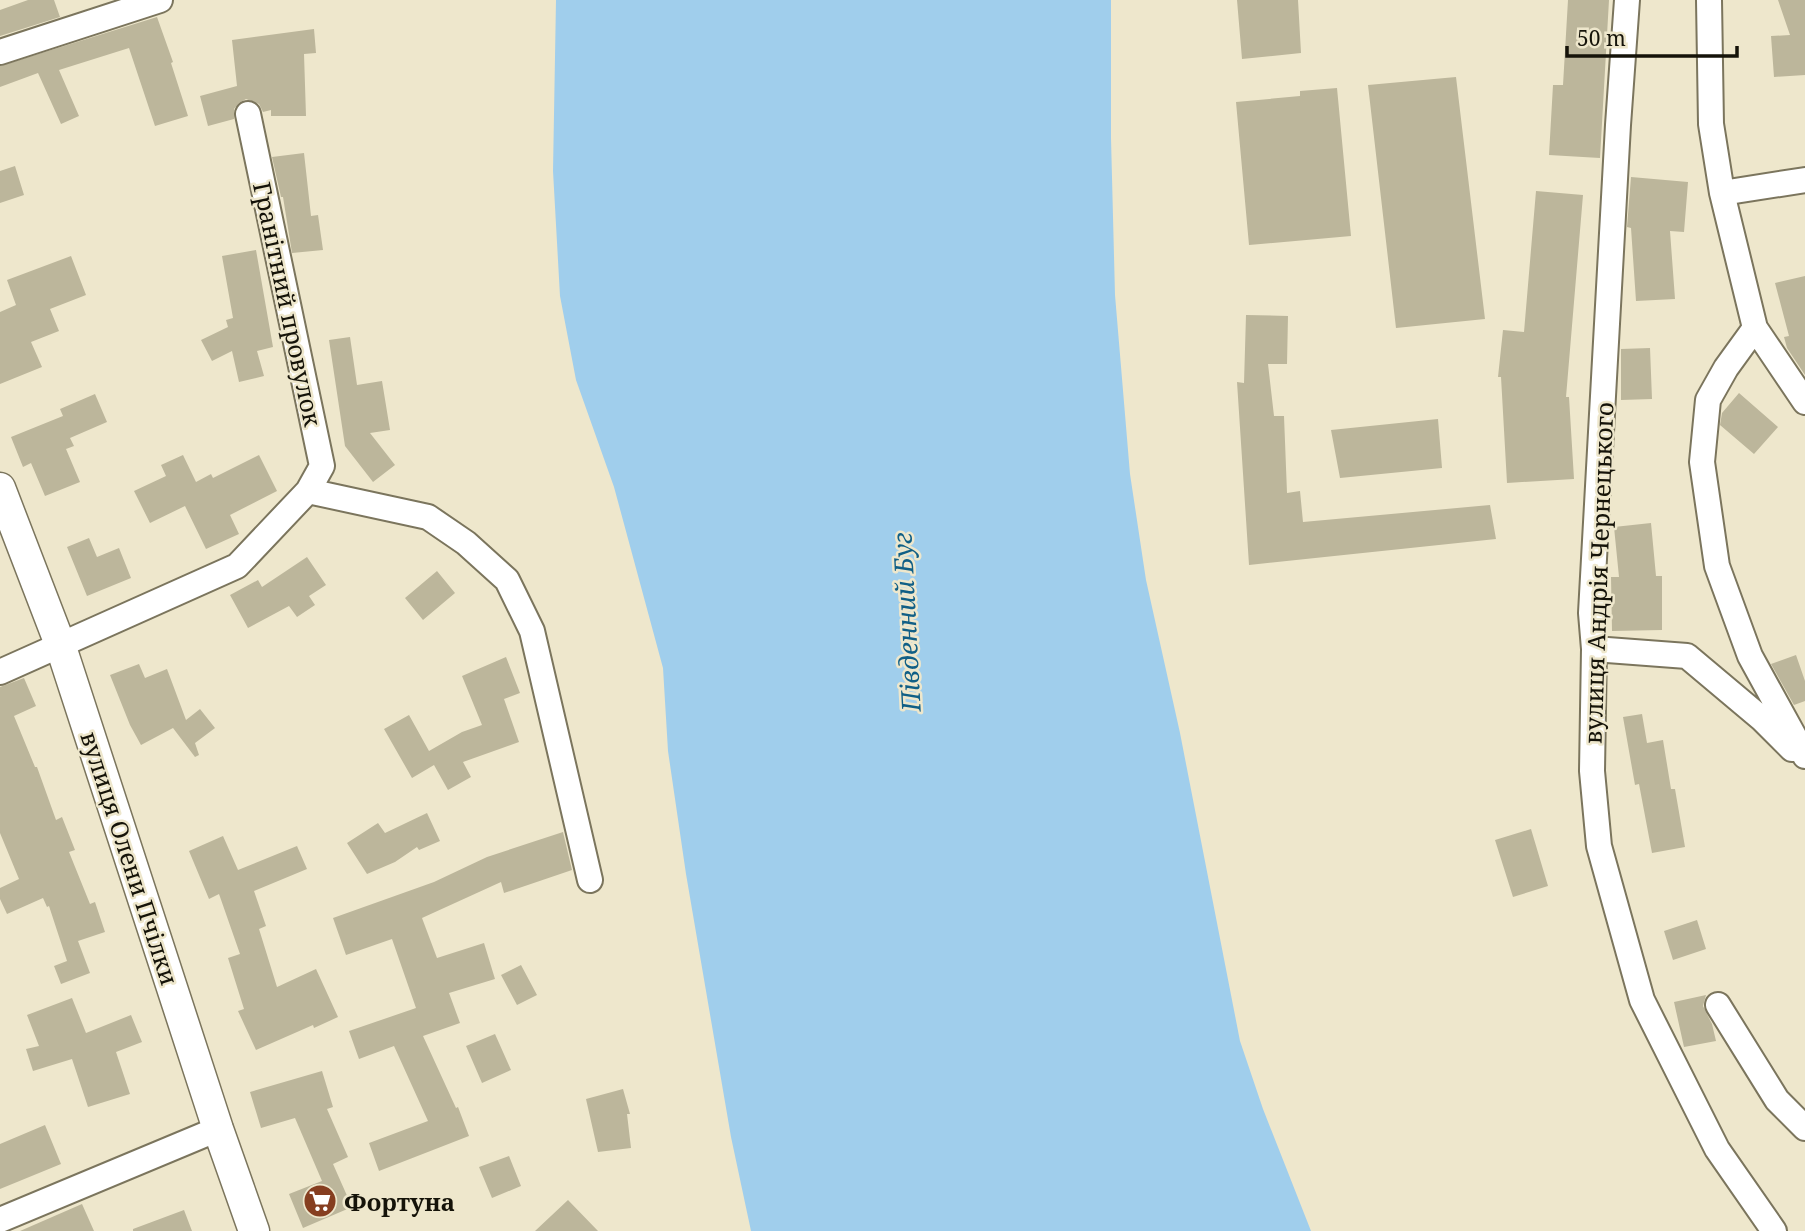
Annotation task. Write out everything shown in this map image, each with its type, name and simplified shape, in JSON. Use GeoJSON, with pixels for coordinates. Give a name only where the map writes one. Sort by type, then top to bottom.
{"type":"FeatureCollection","features":[{"type":"Feature","properties":{"kind":"street"},"geometry":{"type":"LineString","coordinates":[[0,52],[160,0]]}},
{"type":"Feature","properties":{"kind":"street","name":"вулиця Андрія Чернецького"},"geometry":{"type":"LineString","coordinates":[[1627,0],[1591,613],[1594,649],[1592,771],[1599,846],[1642,1000],[1717,1149],[1774,1231]]}},
{"type":"Feature","properties":{"kind":"street"},"geometry":{"type":"LineString","coordinates":[[1709,0],[1710,124],[1722,193],[1755,328],[1805,402]]}},
{"type":"Feature","properties":{"kind":"street","name":"Гранітний провулок"},"geometry":{"type":"LineString","coordinates":[[248,114],[322,466],[308,491]]}},
{"type":"Feature","properties":{"kind":"street"},"geometry":{"type":"LineString","coordinates":[[1722,193],[1805,180]]}},
{"type":"Feature","properties":{"kind":"street"},"geometry":{"type":"LineString","coordinates":[[1755,328],[1726,368],[1708,400],[1702,462],[1717,566],[1750,656],[1805,759]]}},
{"type":"Feature","properties":{"kind":"street","name":"вулиця Олени Пчілки"},"geometry":{"type":"LineString","coordinates":[[0,488],[60,644],[218,1129],[254,1231]]}},
{"type":"Feature","properties":{"kind":"street"},"geometry":{"type":"LineString","coordinates":[[0,672],[237,566],[308,491],[428,517],[466,543],[508,580],[531,631],[590,880]]}},
{"type":"Feature","properties":{"kind":"street"},"geometry":{"type":"LineString","coordinates":[[1594,649],[1687,656],[1805,759]]}},
{"type":"Feature","properties":{"kind":"street"},"geometry":{"type":"LineString","coordinates":[[1718,1005],[1777,1100],[1805,1128]]}},
{"type":"Feature","properties":{"kind":"street"},"geometry":{"type":"LineString","coordinates":[[0,1220],[218,1129]]}},
{"type":"Feature","properties":{"kind":"water","name":"Південний Буг"},"geometry":{"type":"Polygon","coordinates":[[[556,0],[1111,0],[1115,295],[1130,474],[1146,580],[1180,733],[1240,1041],[1263,1109],[1311,1231],[751,1231],[731,1137],[686,874],[668,751],[663,668],[614,487],[576,380],[560,296],[553,171],[556,0]]]}},
{"type":"Feature","properties":{"kind":"building"},"geometry":{"type":"Polygon","coordinates":[[[28,0],[54,0],[60,17],[0,36],[0,10],[28,0]]]}},
{"type":"Feature","properties":{"kind":"building"},"geometry":{"type":"Polygon","coordinates":[[[1237,0],[1298,0],[1301,53],[1242,59],[1237,0]]]}},
{"type":"Feature","properties":{"kind":"building"},"geometry":{"type":"Polygon","coordinates":[[[1568,0],[1609,0],[1600,158],[1549,155],[1553,85],[1563,85],[1568,0]]]}},
{"type":"Feature","properties":{"kind":"building"},"geometry":{"type":"Polygon","coordinates":[[[1778,0],[1805,0],[1805,75],[1774,77],[1771,36],[1790,35],[1778,0]]]}},
{"type":"Feature","properties":{"kind":"building"},"geometry":{"type":"Polygon","coordinates":[[[157,17],[188,116],[155,126],[129,48],[59,70],[79,116],[61,124],[38,73],[0,87],[0,66],[157,17]]]}},
{"type":"Feature","properties":{"kind":"building"},"geometry":{"type":"Polygon","coordinates":[[[314,29],[316,53],[304,54],[306,116],[271,116],[271,110],[263,112],[259,104],[246,99],[234,109],[234,119],[208,126],[200,96],[237,86],[232,40],[314,29]]]}},
{"type":"Feature","properties":{"kind":"building"},"geometry":{"type":"Polygon","coordinates":[[[1456,77],[1485,319],[1396,328],[1368,85],[1456,77]]]}},
{"type":"Feature","properties":{"kind":"building"},"geometry":{"type":"Polygon","coordinates":[[[1337,88],[1351,236],[1249,245],[1236,102],[1300,96],[1300,91],[1337,88]]]}},
{"type":"Feature","properties":{"kind":"building"},"geometry":{"type":"Polygon","coordinates":[[[304,153],[311,216],[318,215],[323,250],[292,253],[283,197],[272,157],[304,153]]]}},
{"type":"Feature","properties":{"kind":"building"},"geometry":{"type":"Polygon","coordinates":[[[15,166],[24,195],[0,203],[0,171],[15,166]]]}},
{"type":"Feature","properties":{"kind":"building"},"geometry":{"type":"Polygon","coordinates":[[[1631,177],[1688,182],[1684,232],[1670,231],[1675,299],[1636,301],[1631,228],[1627,227],[1631,177]]]}},
{"type":"Feature","properties":{"kind":"building"},"geometry":{"type":"Polygon","coordinates":[[[1536,191],[1583,195],[1566,397],[1569,397],[1574,479],[1507,483],[1501,377],[1498,377],[1503,330],[1524,332],[1536,191]]]}},
{"type":"Feature","properties":{"kind":"building"},"geometry":{"type":"Polygon","coordinates":[[[256,250],[273,347],[257,351],[264,376],[239,382],[232,351],[212,361],[201,340],[228,327],[226,320],[233,318],[222,256],[256,250]]]}},
{"type":"Feature","properties":{"kind":"building"},"geometry":{"type":"Polygon","coordinates":[[[71,256],[86,295],[50,309],[59,331],[31,342],[42,367],[0,384],[0,312],[16,305],[7,280],[71,256]]]}},
{"type":"Feature","properties":{"kind":"building"},"geometry":{"type":"Polygon","coordinates":[[[1805,276],[1805,375],[1787,348],[1784,337],[1789,336],[1775,283],[1805,276]]]}},
{"type":"Feature","properties":{"kind":"building"},"geometry":{"type":"Polygon","coordinates":[[[1246,315],[1288,316],[1287,364],[1268,364],[1274,416],[1284,416],[1287,493],[1300,491],[1303,522],[1490,505],[1496,539],[1249,565],[1237,382],[1244,383],[1246,315]]]}},
{"type":"Feature","properties":{"kind":"building"},"geometry":{"type":"Polygon","coordinates":[[[350,337],[357,385],[382,381],[390,430],[370,433],[395,465],[373,482],[345,446],[329,340],[350,337]]]}},
{"type":"Feature","properties":{"kind":"building"},"geometry":{"type":"Polygon","coordinates":[[[1650,348],[1652,399],[1621,400],[1621,349],[1650,348]]]}},
{"type":"Feature","properties":{"kind":"building"},"geometry":{"type":"Polygon","coordinates":[[[1739,393],[1778,427],[1754,454],[1720,425],[1722,413],[1739,393]]]}},
{"type":"Feature","properties":{"kind":"building"},"geometry":{"type":"Polygon","coordinates":[[[95,394],[107,422],[70,438],[74,446],[66,449],[80,482],[45,496],[31,463],[23,467],[11,437],[63,416],[60,409],[95,394]]]}},
{"type":"Feature","properties":{"kind":"building"},"geometry":{"type":"Polygon","coordinates":[[[1438,419],[1442,468],[1340,478],[1331,430],[1438,419]]]}},
{"type":"Feature","properties":{"kind":"building"},"geometry":{"type":"Polygon","coordinates":[[[183,455],[196,482],[211,474],[213,478],[259,455],[277,491],[230,515],[239,534],[206,549],[185,506],[150,523],[134,491],[166,476],[161,465],[183,455]]]}},
{"type":"Feature","properties":{"kind":"building"},"geometry":{"type":"Polygon","coordinates":[[[1651,523],[1656,576],[1662,576],[1662,630],[1612,631],[1611,577],[1619,577],[1614,527],[1651,523]]]}},
{"type":"Feature","properties":{"kind":"building"},"geometry":{"type":"Polygon","coordinates":[[[89,538],[97,557],[119,548],[131,578],[87,596],[67,547],[89,538]]]}},
{"type":"Feature","properties":{"kind":"building"},"geometry":{"type":"Polygon","coordinates":[[[307,557],[326,585],[309,596],[315,605],[297,617],[289,606],[248,628],[230,595],[258,580],[262,587],[307,557]]]}},
{"type":"Feature","properties":{"kind":"building"},"geometry":{"type":"Polygon","coordinates":[[[437,571],[455,593],[423,620],[405,598],[437,571]]]}},
{"type":"Feature","properties":{"kind":"building"},"geometry":{"type":"Polygon","coordinates":[[[1796,655],[1805,681],[1805,701],[1794,705],[1771,664],[1796,655]]]}},
{"type":"Feature","properties":{"kind":"building"},"geometry":{"type":"Polygon","coordinates":[[[506,657],[520,693],[504,699],[519,742],[463,762],[471,777],[448,790],[434,765],[412,778],[384,729],[409,715],[429,751],[462,732],[482,725],[462,676],[506,657]]]}},
{"type":"Feature","properties":{"kind":"building"},"geometry":{"type":"Polygon","coordinates":[[[139,664],[145,678],[167,669],[186,720],[200,709],[215,728],[195,743],[199,755],[195,757],[173,728],[141,745],[110,675],[139,664]]]}},
{"type":"Feature","properties":{"kind":"building"},"geometry":{"type":"Polygon","coordinates":[[[24,678],[36,706],[14,716],[37,767],[56,820],[62,817],[75,850],[69,852],[90,904],[95,902],[105,932],[78,941],[90,973],[61,984],[54,966],[67,961],[49,906],[47,907],[43,898],[7,914],[0,899],[0,888],[19,879],[0,833],[0,687],[24,678]]]}},
{"type":"Feature","properties":{"kind":"building"},"geometry":{"type":"Polygon","coordinates":[[[1642,714],[1647,743],[1663,740],[1685,847],[1652,853],[1639,784],[1635,785],[1623,717],[1642,714]]]}},
{"type":"Feature","properties":{"kind":"building"},"geometry":{"type":"Polygon","coordinates":[[[427,813],[440,841],[419,850],[417,847],[395,862],[367,874],[347,843],[378,823],[385,833],[427,813]]]}},
{"type":"Feature","properties":{"kind":"building"},"geometry":{"type":"Polygon","coordinates":[[[1531,829],[1548,886],[1513,897],[1495,840],[1531,829]]]}},
{"type":"Feature","properties":{"kind":"building"},"geometry":{"type":"Polygon","coordinates":[[[563,832],[572,870],[504,893],[501,882],[422,918],[437,958],[484,943],[495,979],[449,993],[460,1023],[423,1036],[456,1108],[458,1107],[469,1136],[379,1171],[369,1143],[428,1121],[394,1046],[359,1059],[349,1031],[416,1008],[392,939],[346,955],[333,918],[434,882],[487,857],[563,832]]]}},
{"type":"Feature","properties":{"kind":"building"},"geometry":{"type":"Polygon","coordinates":[[[223,836],[238,870],[297,846],[307,869],[254,891],[266,926],[259,929],[277,987],[316,969],[338,1017],[256,1050],[238,1011],[244,1009],[228,958],[240,954],[219,894],[209,899],[189,851],[223,836]]]}},
{"type":"Feature","properties":{"kind":"building"},"geometry":{"type":"Polygon","coordinates":[[[1697,920],[1706,949],[1673,960],[1664,931],[1697,920]]]}},
{"type":"Feature","properties":{"kind":"building"},"geometry":{"type":"Polygon","coordinates":[[[521,965],[537,995],[517,1005],[501,975],[521,965]]]}},
{"type":"Feature","properties":{"kind":"building"},"geometry":{"type":"Polygon","coordinates":[[[1706,995],[1703,1006],[1712,1024],[1716,1041],[1684,1047],[1674,1002],[1706,995]]]}},
{"type":"Feature","properties":{"kind":"building"},"geometry":{"type":"Polygon","coordinates":[[[72,998],[86,1033],[131,1015],[142,1042],[116,1052],[130,1094],[88,1107],[72,1059],[33,1071],[26,1049],[39,1046],[27,1015],[72,998]]]}},
{"type":"Feature","properties":{"kind":"building"},"geometry":{"type":"Polygon","coordinates":[[[495,1034],[511,1070],[482,1083],[466,1046],[495,1034]]]}},
{"type":"Feature","properties":{"kind":"building"},"geometry":{"type":"Polygon","coordinates":[[[322,1071],[333,1107],[327,1109],[348,1157],[333,1164],[352,1207],[303,1228],[289,1194],[322,1181],[295,1118],[261,1128],[250,1092],[322,1071]]]}},
{"type":"Feature","properties":{"kind":"building"},"geometry":{"type":"Polygon","coordinates":[[[623,1089],[630,1114],[627,1114],[631,1148],[598,1152],[586,1099],[623,1089]]]}},
{"type":"Feature","properties":{"kind":"building"},"geometry":{"type":"Polygon","coordinates":[[[45,1125],[61,1164],[0,1189],[0,1144],[45,1125]]]}},
{"type":"Feature","properties":{"kind":"building"},"geometry":{"type":"Polygon","coordinates":[[[509,1156],[521,1186],[492,1198],[479,1167],[509,1156]]]}},
{"type":"Feature","properties":{"kind":"building"},"geometry":{"type":"Polygon","coordinates":[[[568,1200],[598,1231],[535,1231],[568,1200]]]}},
{"type":"Feature","properties":{"kind":"building"},"geometry":{"type":"Polygon","coordinates":[[[82,1204],[94,1231],[20,1231],[82,1204]]]}},
{"type":"Feature","properties":{"kind":"building"},"geometry":{"type":"Polygon","coordinates":[[[184,1210],[192,1231],[133,1231],[133,1229],[184,1210]]]}},
{"type":"Feature","properties":{"kind":"place","name":"Фортуна"},"geometry":{"type":"Point","coordinates":[320,1201]}}]}
